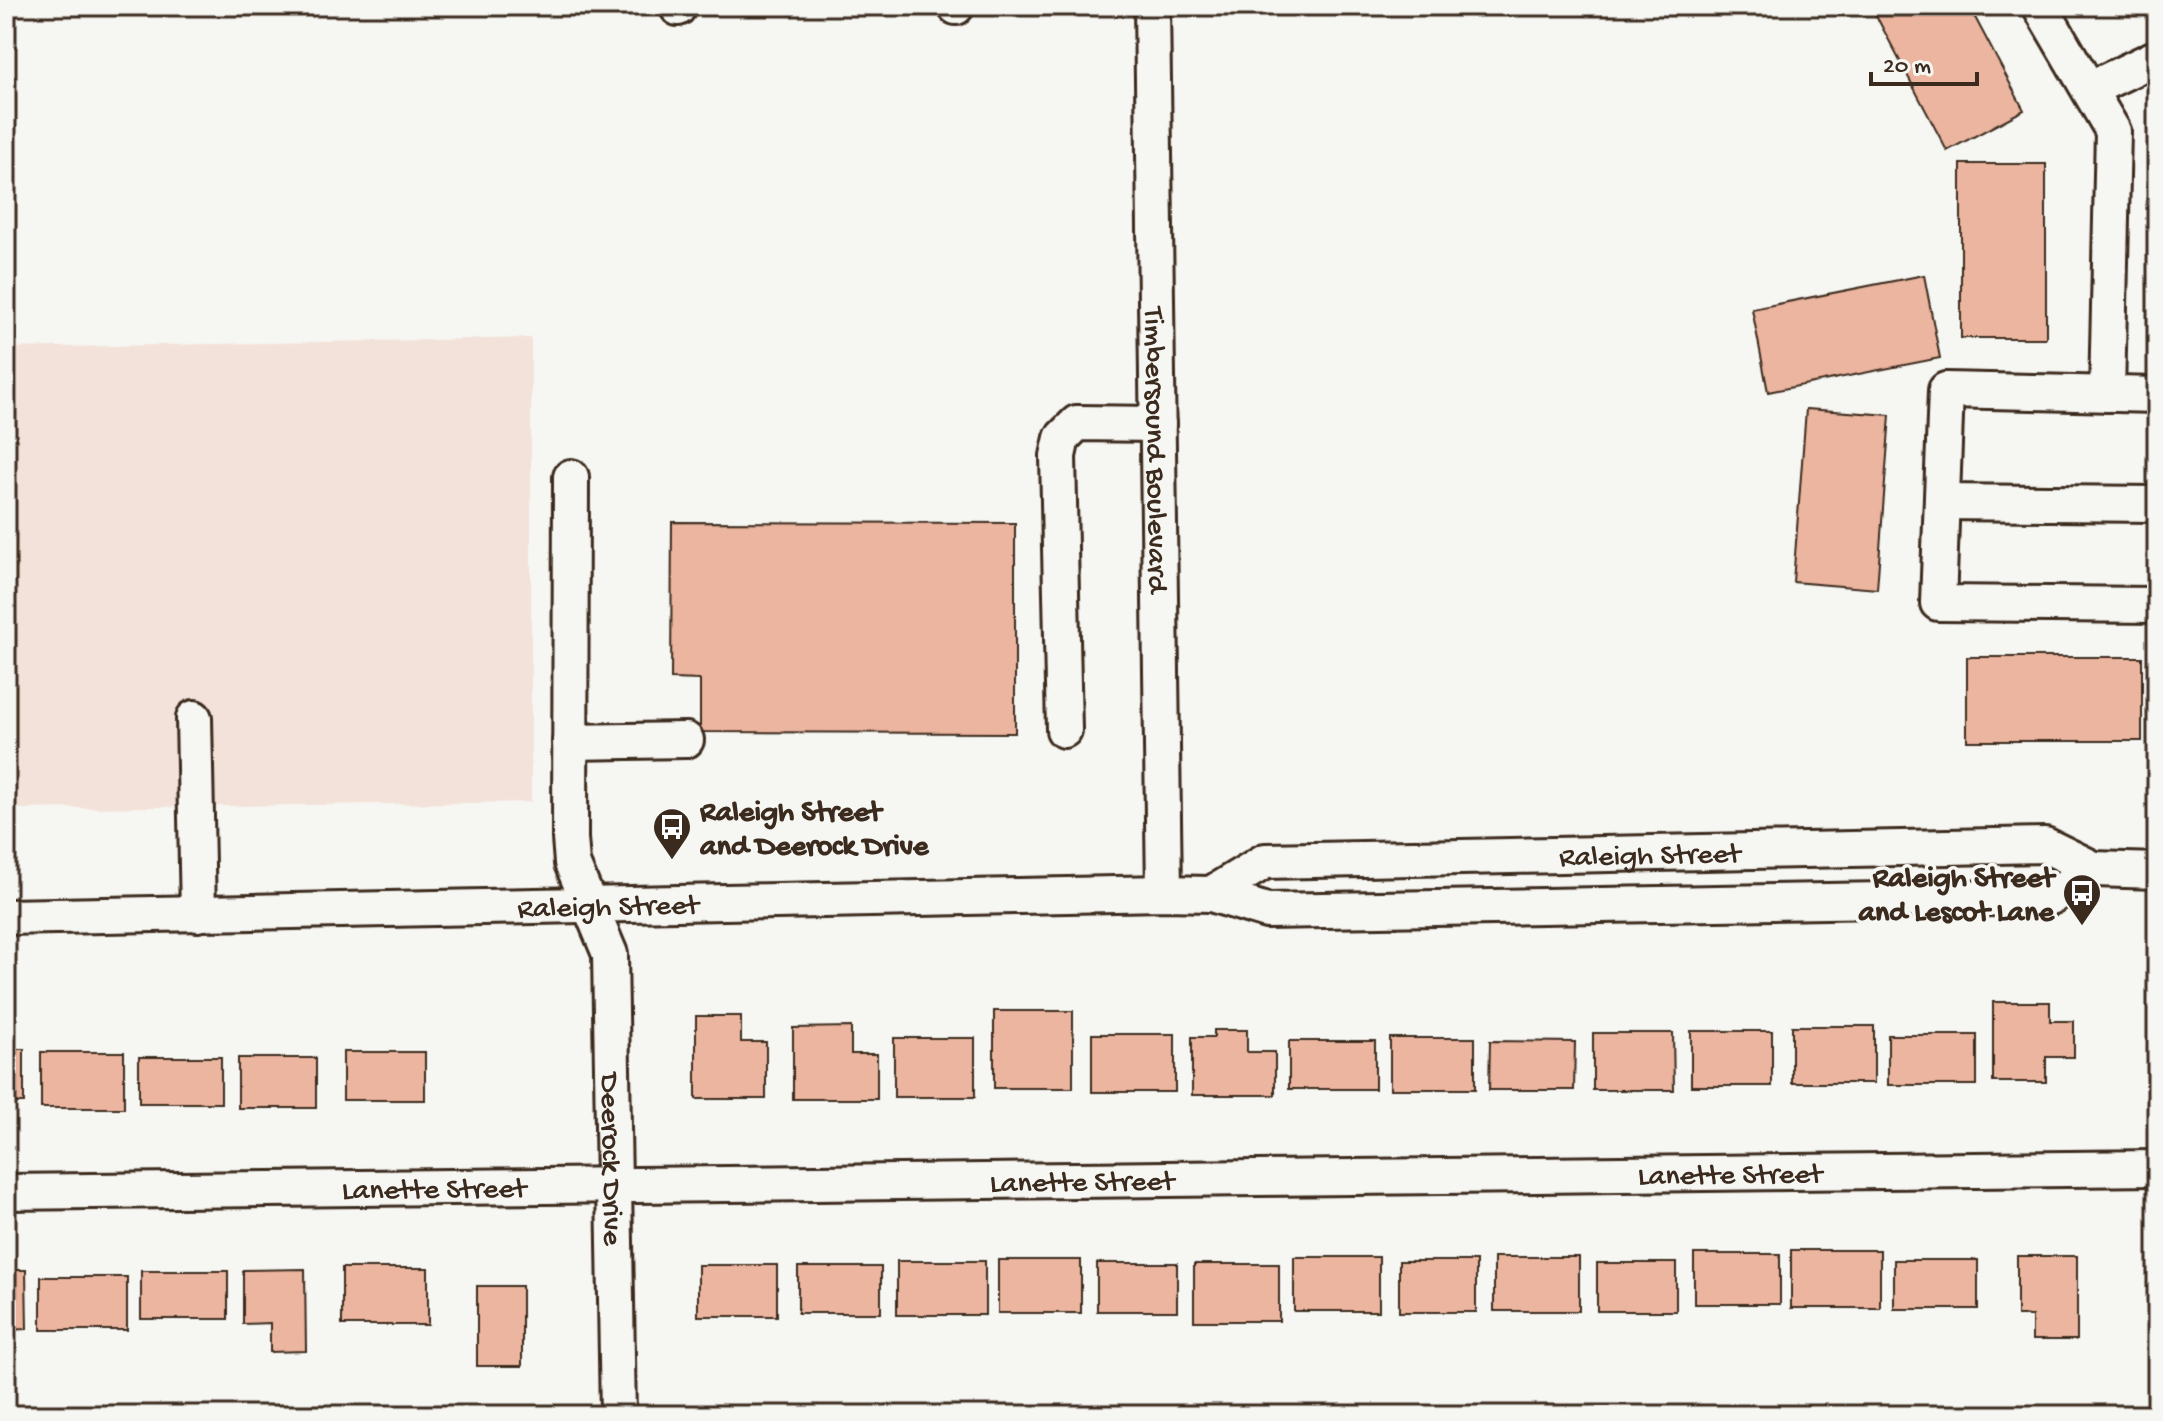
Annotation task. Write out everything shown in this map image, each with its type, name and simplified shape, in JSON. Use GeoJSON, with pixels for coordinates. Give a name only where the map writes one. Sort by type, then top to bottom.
{"type":"FeatureCollection","features":[{"type":"Feature","properties":{"kind":"street","name":"Timbersound Boulevard"},"geometry":{"type":"LineString","coordinates":[[1152,6],[1164,893]]}},
{"type":"Feature","properties":{"kind":"street"},"geometry":{"type":"LineString","coordinates":[[2040,6],[2113,131],[2107,394]]}},
{"type":"Feature","properties":{"kind":"street"},"geometry":{"type":"LineString","coordinates":[[2090,89],[2157,57]]}},
{"type":"Feature","properties":{"kind":"street"},"geometry":{"type":"LineString","coordinates":[[2157,395],[1946,390],[1938,603],[2157,605]]}},
{"type":"Feature","properties":{"kind":"street"},"geometry":{"type":"LineString","coordinates":[[1064,730],[1058,456],[1062,438],[1077,423],[1158,424]]}},
{"type":"Feature","properties":{"kind":"street","name":"Deerock Drive"},"geometry":{"type":"LineString","coordinates":[[571,477],[572,863],[610,954],[618,1415]]}},
{"type":"Feature","properties":{"kind":"street"},"geometry":{"type":"LineString","coordinates":[[1942,502],[2157,504]]}},
{"type":"Feature","properties":{"kind":"street"},"geometry":{"type":"LineString","coordinates":[[194,718],[198,914]]}},
{"type":"Feature","properties":{"kind":"street"},"geometry":{"type":"LineString","coordinates":[[570,742],[686,740]]}},
{"type":"Feature","properties":{"kind":"street","name":"Raleigh Street"},"geometry":{"type":"LineString","coordinates":[[1211,894],[1265,861],[2045,845],[2094,869],[2157,871]]}},
{"type":"Feature","properties":{"kind":"street","name":"Raleigh Street"},"geometry":{"type":"LineString","coordinates":[[6,917],[1164,893],[1211,894],[1267,911],[2051,897],[2094,869]]}},
{"type":"Feature","properties":{"kind":"street","name":"Lanette Street"},"geometry":{"type":"LineString","coordinates":[[6,1192],[952,1184],[2157,1168]]}},
{"type":"Feature","properties":{"kind":"shaded area"},"geometry":{"type":"Polygon","coordinates":[[[531,338],[531,802],[6,809],[6,348],[531,338]]]}},
{"type":"Feature","properties":{"kind":"building"},"geometry":{"type":"Polygon","coordinates":[[[1871,6],[1969,6],[2024,110],[1947,151],[1871,6]]]}},
{"type":"Feature","properties":{"kind":"building"},"geometry":{"type":"Polygon","coordinates":[[[1961,164],[2046,164],[2046,338],[1961,338],[1961,164]]]}},
{"type":"Feature","properties":{"kind":"building"},"geometry":{"type":"Polygon","coordinates":[[[1924,275],[1940,358],[1768,392],[1752,309],[1924,275]]]}},
{"type":"Feature","properties":{"kind":"building"},"geometry":{"type":"Polygon","coordinates":[[[1806,409],[1890,415],[1877,589],[1793,582],[1806,409]]]}},
{"type":"Feature","properties":{"kind":"building"},"geometry":{"type":"Polygon","coordinates":[[[672,522],[1015,523],[1015,733],[700,732],[700,680],[671,679],[672,522]]]}},
{"type":"Feature","properties":{"kind":"building"},"geometry":{"type":"Polygon","coordinates":[[[1967,657],[2142,657],[2142,741],[1967,741],[1967,657]]]}},
{"type":"Feature","properties":{"kind":"building"},"geometry":{"type":"Polygon","coordinates":[[[1993,1002],[2050,1002],[2050,1021],[2074,1021],[2074,1057],[2046,1057],[2046,1082],[1993,1082],[1993,1002]]]}},
{"type":"Feature","properties":{"kind":"building"},"geometry":{"type":"Polygon","coordinates":[[[994,1011],[1073,1011],[1073,1088],[994,1088],[994,1011]]]}},
{"type":"Feature","properties":{"kind":"building"},"geometry":{"type":"Polygon","coordinates":[[[696,1016],[741,1016],[741,1042],[766,1042],[766,1099],[696,1099],[696,1016]]]}},
{"type":"Feature","properties":{"kind":"building"},"geometry":{"type":"Polygon","coordinates":[[[1792,1026],[1874,1026],[1874,1083],[1792,1083],[1792,1026]]]}},
{"type":"Feature","properties":{"kind":"building"},"geometry":{"type":"Polygon","coordinates":[[[851,1027],[851,1054],[877,1054],[877,1099],[793,1099],[793,1028],[851,1027]]]}},
{"type":"Feature","properties":{"kind":"building"},"geometry":{"type":"Polygon","coordinates":[[[1214,1030],[1247,1030],[1247,1052],[1275,1052],[1275,1095],[1192,1095],[1192,1037],[1214,1037],[1214,1030]]]}},
{"type":"Feature","properties":{"kind":"building"},"geometry":{"type":"Polygon","coordinates":[[[1691,1031],[1772,1031],[1772,1086],[1691,1086],[1691,1031]]]}},
{"type":"Feature","properties":{"kind":"building"},"geometry":{"type":"Polygon","coordinates":[[[1593,1033],[1673,1033],[1674,1090],[1593,1090],[1593,1033]]]}},
{"type":"Feature","properties":{"kind":"building"},"geometry":{"type":"Polygon","coordinates":[[[1092,1034],[1175,1034],[1175,1092],[1092,1092],[1092,1034]]]}},
{"type":"Feature","properties":{"kind":"building"},"geometry":{"type":"Polygon","coordinates":[[[1888,1035],[1977,1035],[1977,1085],[1888,1085],[1888,1035]]]}},
{"type":"Feature","properties":{"kind":"building"},"geometry":{"type":"Polygon","coordinates":[[[894,1038],[975,1038],[975,1097],[894,1097],[894,1038]]]}},
{"type":"Feature","properties":{"kind":"building"},"geometry":{"type":"Polygon","coordinates":[[[1390,1038],[1475,1038],[1475,1089],[1390,1089],[1390,1038]]]}},
{"type":"Feature","properties":{"kind":"building"},"geometry":{"type":"Polygon","coordinates":[[[1289,1041],[1375,1041],[1375,1089],[1289,1089],[1289,1041]]]}},
{"type":"Feature","properties":{"kind":"building"},"geometry":{"type":"Polygon","coordinates":[[[1490,1041],[1575,1042],[1574,1090],[1489,1090],[1490,1041]]]}},
{"type":"Feature","properties":{"kind":"building"},"geometry":{"type":"Polygon","coordinates":[[[6,1049],[24,1049],[24,1103],[6,1103],[6,1049]]]}},
{"type":"Feature","properties":{"kind":"building"},"geometry":{"type":"Polygon","coordinates":[[[41,1052],[124,1052],[124,1108],[41,1108],[41,1052]]]}},
{"type":"Feature","properties":{"kind":"building"},"geometry":{"type":"Polygon","coordinates":[[[343,1052],[425,1052],[425,1100],[343,1100],[343,1052]]]}},
{"type":"Feature","properties":{"kind":"building"},"geometry":{"type":"Polygon","coordinates":[[[139,1057],[221,1057],[221,1103],[139,1103],[139,1057]]]}},
{"type":"Feature","properties":{"kind":"building"},"geometry":{"type":"Polygon","coordinates":[[[238,1058],[316,1058],[316,1108],[238,1108],[238,1058]]]}},
{"type":"Feature","properties":{"kind":"building"},"geometry":{"type":"Polygon","coordinates":[[[1791,1250],[1880,1250],[1880,1308],[1791,1308],[1791,1250]]]}},
{"type":"Feature","properties":{"kind":"building"},"geometry":{"type":"Polygon","coordinates":[[[1694,1254],[1780,1254],[1780,1304],[1694,1304],[1694,1254]]]}},
{"type":"Feature","properties":{"kind":"building"},"geometry":{"type":"Polygon","coordinates":[[[2017,1256],[2077,1256],[2077,1340],[2032,1340],[2032,1316],[2017,1316],[2017,1256]]]}},
{"type":"Feature","properties":{"kind":"building"},"geometry":{"type":"Polygon","coordinates":[[[1294,1257],[1379,1257],[1379,1311],[1294,1311],[1294,1257]]]}},
{"type":"Feature","properties":{"kind":"building"},"geometry":{"type":"Polygon","coordinates":[[[1494,1257],[1579,1257],[1579,1311],[1494,1311],[1494,1257]]]}},
{"type":"Feature","properties":{"kind":"building"},"geometry":{"type":"Polygon","coordinates":[[[998,1260],[1081,1260],[1081,1313],[998,1313],[998,1260]]]}},
{"type":"Feature","properties":{"kind":"building"},"geometry":{"type":"Polygon","coordinates":[[[1894,1260],[1978,1260],[1978,1309],[1894,1309],[1894,1260]]]}},
{"type":"Feature","properties":{"kind":"building"},"geometry":{"type":"Polygon","coordinates":[[[897,1261],[985,1261],[985,1315],[897,1315],[897,1261]]]}},
{"type":"Feature","properties":{"kind":"building"},"geometry":{"type":"Polygon","coordinates":[[[1399,1261],[1476,1261],[1476,1312],[1399,1312],[1399,1261]]]}},
{"type":"Feature","properties":{"kind":"building"},"geometry":{"type":"Polygon","coordinates":[[[1097,1263],[1177,1263],[1177,1311],[1097,1311],[1097,1263]]]}},
{"type":"Feature","properties":{"kind":"building"},"geometry":{"type":"Polygon","coordinates":[[[1597,1263],[1676,1263],[1676,1311],[1597,1311],[1597,1263]]]}},
{"type":"Feature","properties":{"kind":"building"},"geometry":{"type":"Polygon","coordinates":[[[1194,1264],[1279,1264],[1279,1321],[1194,1321],[1194,1264]]]}},
{"type":"Feature","properties":{"kind":"building"},"geometry":{"type":"Polygon","coordinates":[[[698,1265],[777,1265],[777,1316],[698,1316],[698,1265]]]}},
{"type":"Feature","properties":{"kind":"building"},"geometry":{"type":"Polygon","coordinates":[[[798,1267],[881,1267],[881,1313],[798,1313],[798,1267]]]}},
{"type":"Feature","properties":{"kind":"building"},"geometry":{"type":"Polygon","coordinates":[[[342,1268],[428,1268],[428,1325],[342,1325],[342,1268]]]}},
{"type":"Feature","properties":{"kind":"building"},"geometry":{"type":"Polygon","coordinates":[[[305,1269],[306,1351],[270,1352],[270,1323],[243,1324],[243,1270],[305,1269]]]}},
{"type":"Feature","properties":{"kind":"building"},"geometry":{"type":"Polygon","coordinates":[[[6,1270],[26,1270],[27,1329],[6,1330],[6,1270]]]}},
{"type":"Feature","properties":{"kind":"building"},"geometry":{"type":"Polygon","coordinates":[[[141,1271],[228,1271],[228,1319],[141,1319],[141,1271]]]}},
{"type":"Feature","properties":{"kind":"building"},"geometry":{"type":"Polygon","coordinates":[[[41,1277],[127,1277],[127,1330],[41,1330],[41,1277]]]}},
{"type":"Feature","properties":{"kind":"building"},"geometry":{"type":"Polygon","coordinates":[[[477,1286],[522,1286],[522,1366],[477,1366],[477,1286]]]}},
{"type":"Feature","properties":{"kind":"place","name":"Raleigh Street and Deerock Drive"},"geometry":{"type":"Point","coordinates":[672,861]}},
{"type":"Feature","properties":{"kind":"place","name":"Raleigh Street and Lescot Lane"},"geometry":{"type":"Point","coordinates":[2082,927]}}]}
